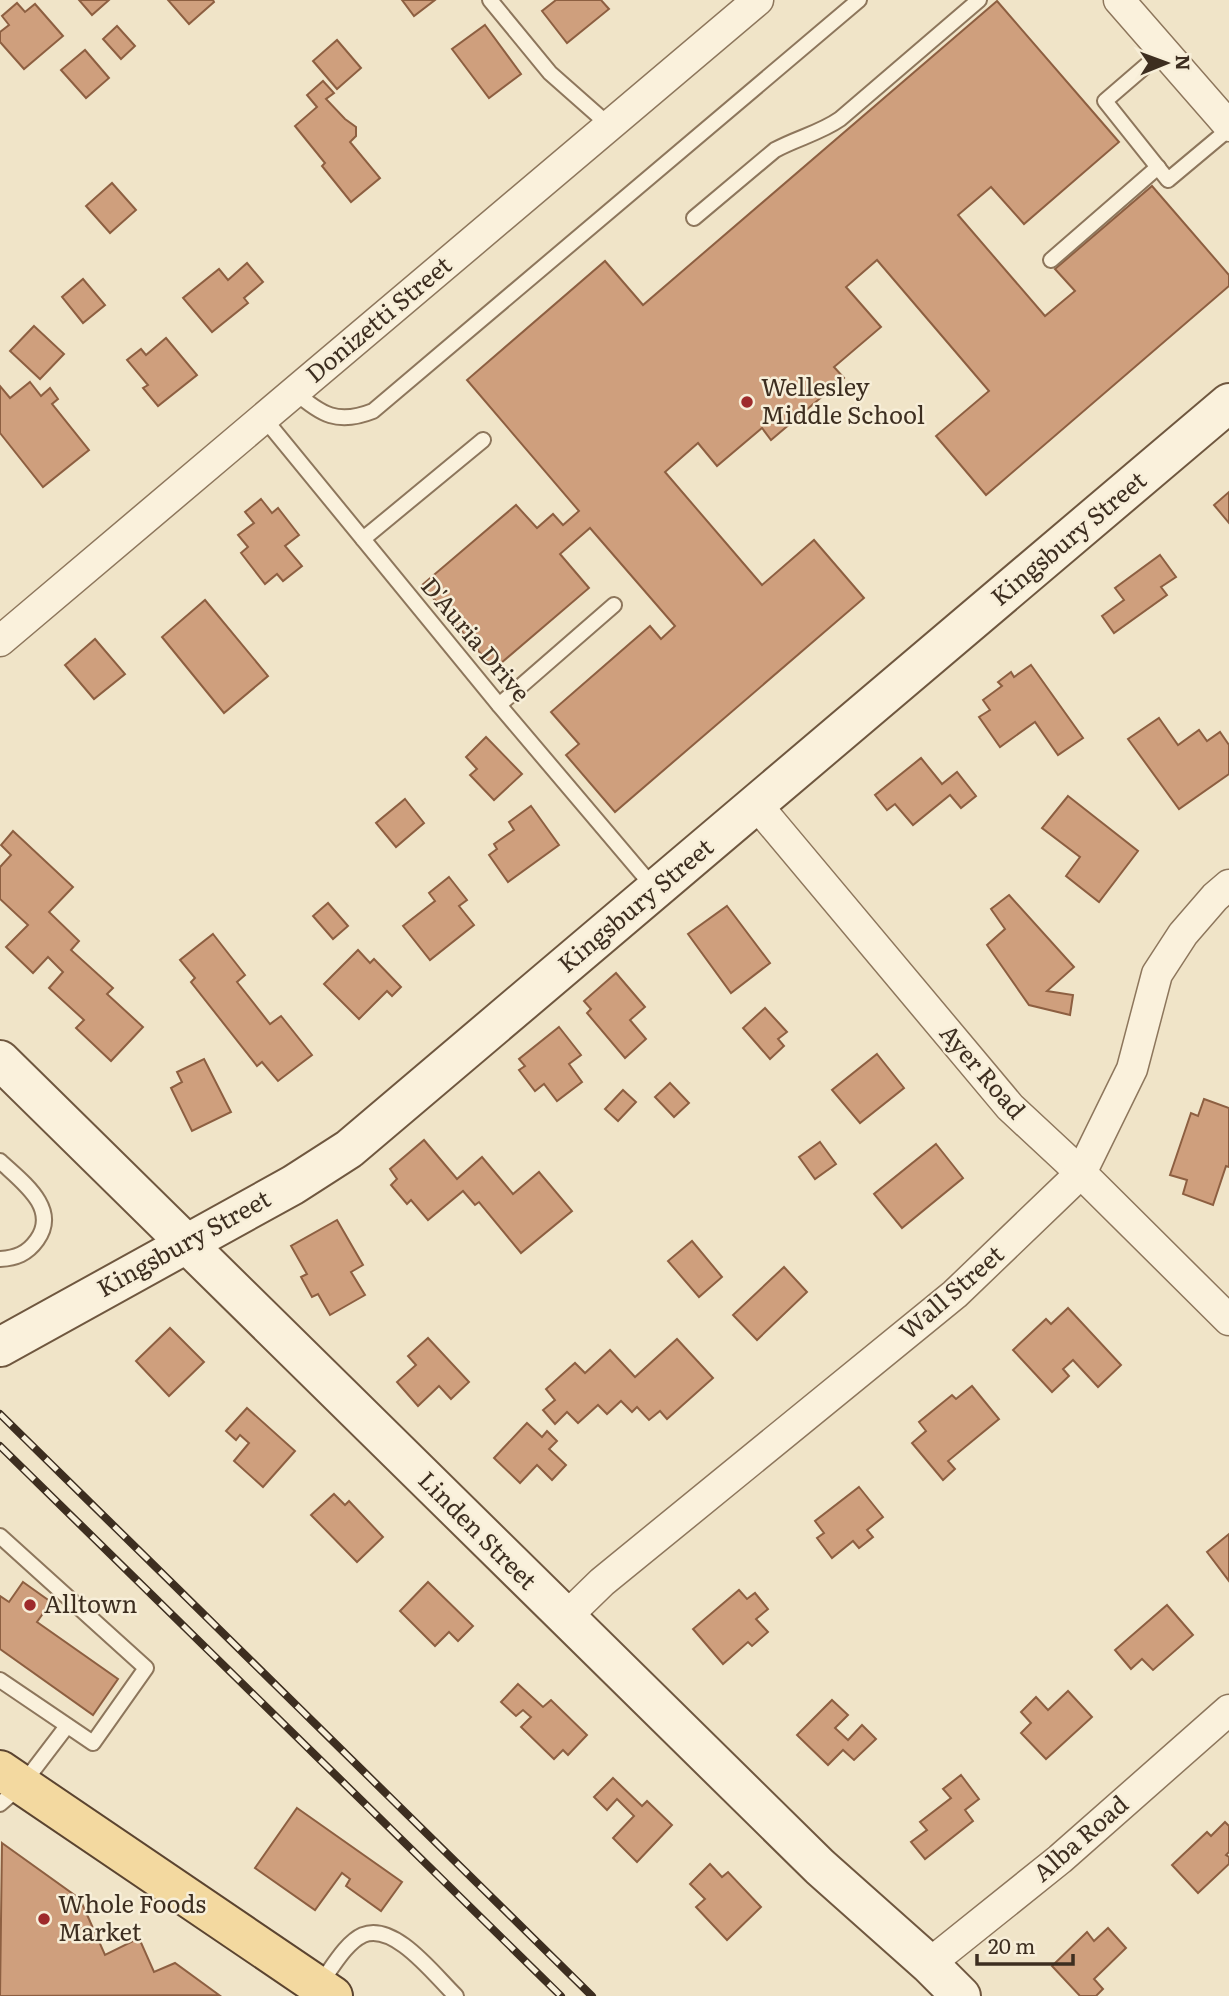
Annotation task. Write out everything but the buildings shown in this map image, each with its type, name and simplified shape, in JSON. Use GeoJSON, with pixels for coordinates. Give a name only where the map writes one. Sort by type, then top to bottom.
{"type":"FeatureCollection","features":[{"type":"Feature","properties":{"kind":"main road","name":"Kingsbury Street"},"geometry":{"type":"LineString","coordinates":[[0,1346],[293,1185],[349,1149],[1229,403]]}},
{"type":"Feature","properties":{"kind":"main road","name":"Linden Street"},"geometry":{"type":"LineString","coordinates":[[8,1073],[185,1242],[820,1867],[961,1996]]}},
{"type":"Feature","properties":{"kind":"main road"},"geometry":{"type":"LineString","coordinates":[[7,1787],[326,1991]]}},
{"type":"Feature","properties":{"kind":"street","name":"Donizetti Street"},"geometry":{"type":"LineString","coordinates":[[0,641],[758,0]]}},
{"type":"Feature","properties":{"kind":"street"},"geometry":{"type":"LineString","coordinates":[[1119,0],[1229,127]]}},
{"type":"Feature","properties":{"kind":"street","name":"Ayer Road"},"geometry":{"type":"LineString","coordinates":[[757,804],[1010,1107],[1229,1320]]}},
{"type":"Feature","properties":{"kind":"street","name":"Wall Street"},"geometry":{"type":"LineString","coordinates":[[565,1618],[602,1582],[954,1294],[1080,1173],[1132,1069],[1157,974],[1183,934],[1214,897],[1229,885]]}},
{"type":"Feature","properties":{"kind":"street","name":"Alba Road"},"geometry":{"type":"LineString","coordinates":[[929,1964],[1060,1859],[1229,1710]]}},
{"type":"Feature","properties":{"kind":"lane"},"geometry":{"type":"LineString","coordinates":[[490,0],[550,73],[610,126]]}},
{"type":"Feature","properties":{"kind":"lane"},"geometry":{"type":"LineString","coordinates":[[294,391],[310,405],[331,416],[353,419],[373,411],[859,0]]}},
{"type":"Feature","properties":{"kind":"lane"},"geometry":{"type":"LineString","coordinates":[[694,218],[775,150],[824,130],[840,119],[979,0]]}},
{"type":"Feature","properties":{"kind":"lane"},"geometry":{"type":"LineString","coordinates":[[1163,51],[1105,101],[1168,180],[1229,127]]}},
{"type":"Feature","properties":{"kind":"lane"},"geometry":{"type":"LineString","coordinates":[[1051,260],[1158,167]]}},
{"type":"Feature","properties":{"kind":"lane","name":"D'Auria Drive"},"geometry":{"type":"LineString","coordinates":[[263,417],[499,705],[656,890]]}},
{"type":"Feature","properties":{"kind":"lane"},"geometry":{"type":"LineString","coordinates":[[363,540],[483,440]]}},
{"type":"Feature","properties":{"kind":"lane"},"geometry":{"type":"LineString","coordinates":[[499,705],[614,605]]}},
{"type":"Feature","properties":{"kind":"lane"},"geometry":{"type":"LineString","coordinates":[[0,1161],[36,1196],[44,1216],[44,1227],[31,1247],[22,1255],[0,1259]]}},
{"type":"Feature","properties":{"kind":"lane"},"geometry":{"type":"LineString","coordinates":[[0,1536],[146,1668],[93,1743],[0,1680]]}},
{"type":"Feature","properties":{"kind":"lane"},"geometry":{"type":"LineString","coordinates":[[7,1787],[67,1726]]}},
{"type":"Feature","properties":{"kind":"lane"},"geometry":{"type":"LineString","coordinates":[[326,1991],[349,1946],[363,1936],[380,1933],[398,1940],[456,1996]]}},
{"type":"Feature","properties":{"kind":"railway"},"geometry":{"type":"LineString","coordinates":[[0,1414],[592,1996]]}},
{"type":"Feature","properties":{"kind":"railway"},"geometry":{"type":"LineString","coordinates":[[0,1446],[561,1996]]}},
{"type":"Feature","properties":{"kind":"place","name":"Wellesley Middle School"},"geometry":{"type":"Point","coordinates":[747,402]}},
{"type":"Feature","properties":{"kind":"place","name":"Alltown"},"geometry":{"type":"Point","coordinates":[30,1605]}},
{"type":"Feature","properties":{"kind":"place","name":"Whole Foods Market"},"geometry":{"type":"Point","coordinates":[44,1919]}}]}
